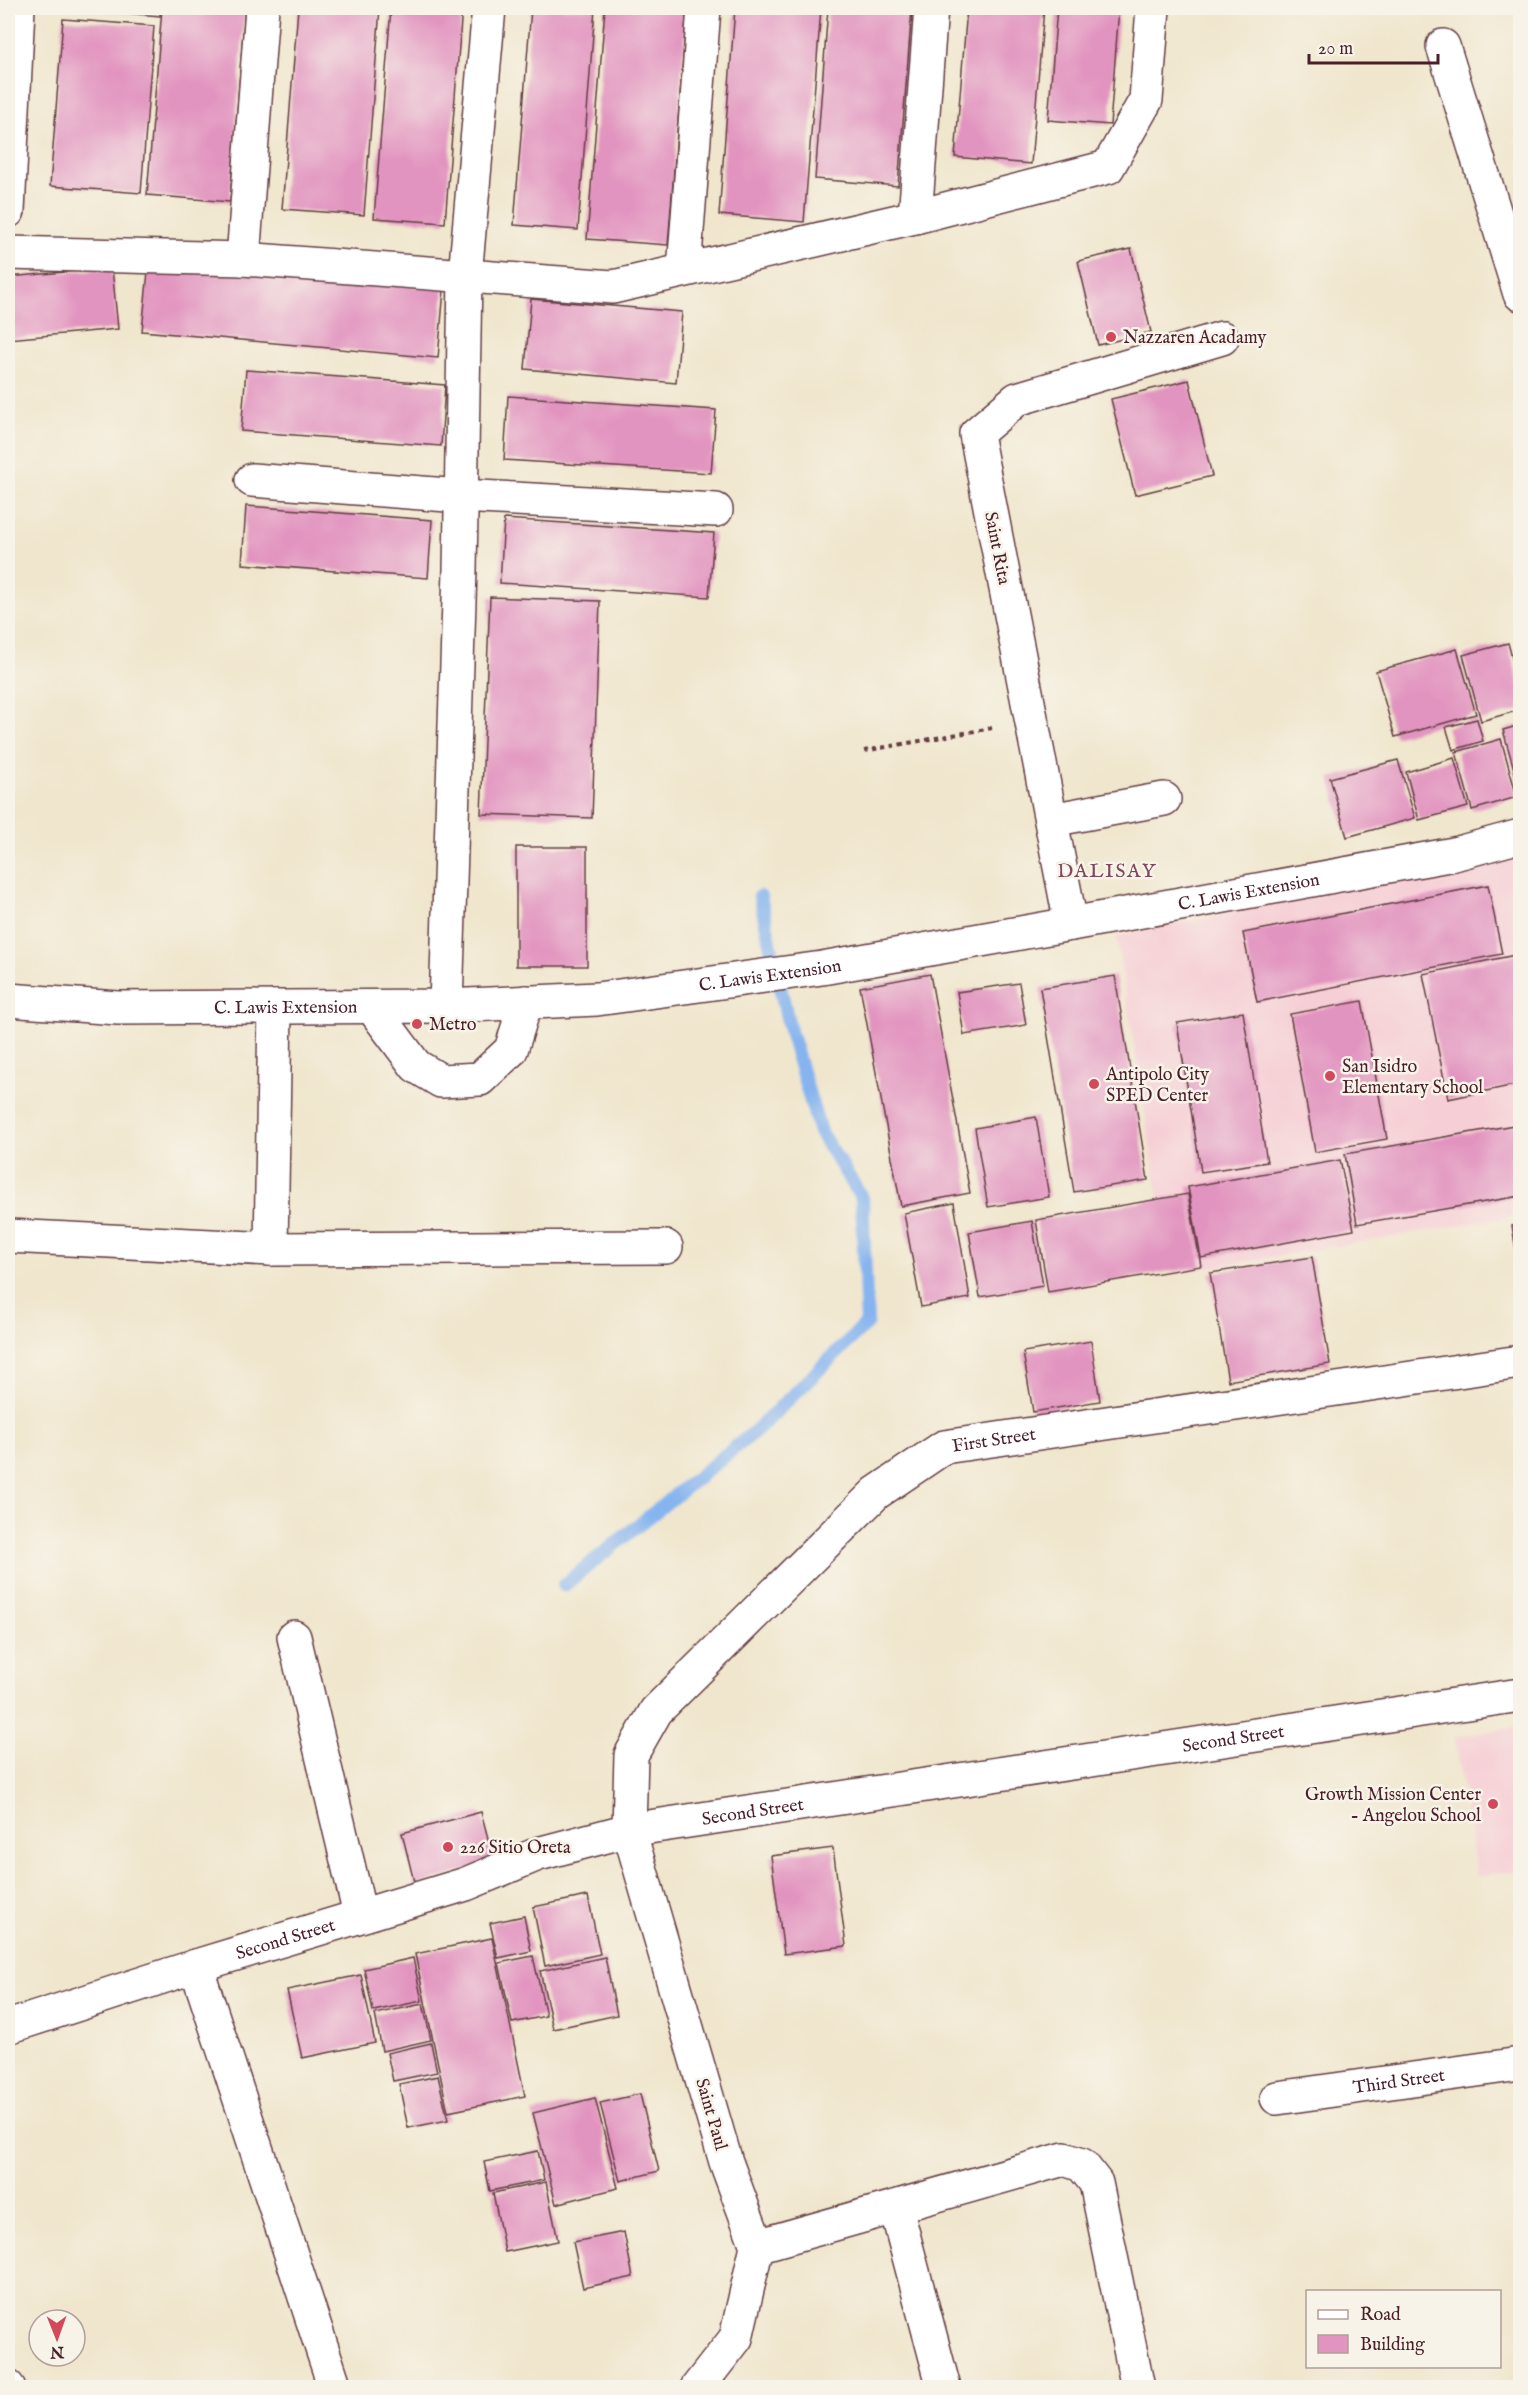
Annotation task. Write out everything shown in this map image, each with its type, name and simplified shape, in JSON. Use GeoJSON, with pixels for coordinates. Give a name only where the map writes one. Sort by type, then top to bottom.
{"type":"FeatureCollection","features":[{"type":"Feature","properties":{"kind":"street"},"geometry":{"type":"LineString","coordinates":[[8,211],[18,8]]}},
{"type":"Feature","properties":{"kind":"street"},"geometry":{"type":"LineString","coordinates":[[243,259],[262,8]]}},
{"type":"Feature","properties":{"kind":"street"},"geometry":{"type":"LineString","coordinates":[[446,1006],[465,276],[489,8]]}},
{"type":"Feature","properties":{"kind":"street"},"geometry":{"type":"LineString","coordinates":[[684,270],[704,8]]}},
{"type":"Feature","properties":{"kind":"street"},"geometry":{"type":"LineString","coordinates":[[915,217],[931,8]]}},
{"type":"Feature","properties":{"kind":"street"},"geometry":{"type":"LineString","coordinates":[[8,253],[243,259],[613,287],[915,217],[1108,167],[1146,100],[1153,8]]}},
{"type":"Feature","properties":{"kind":"street"},"geometry":{"type":"LineString","coordinates":[[1443,46],[1521,294]]}},
{"type":"Feature","properties":{"kind":"street","name":"Saint Rita"},"geometry":{"type":"LineString","coordinates":[[1071,924],[976,434],[1017,399],[1222,338]]}},
{"type":"Feature","properties":{"kind":"street"},"geometry":{"type":"LineString","coordinates":[[252,480],[461,496],[716,510]]}},
{"type":"Feature","properties":{"kind":"street"},"geometry":{"type":"LineString","coordinates":[[1051,820],[1164,799]]}},
{"type":"Feature","properties":{"kind":"street","name":"C. Lawis Extension"},"geometry":{"type":"LineString","coordinates":[[8,1000],[118,1008],[446,1006],[597,999],[822,968],[1454,854],[1521,836]]}},
{"type":"Feature","properties":{"kind":"street"},"geometry":{"type":"LineString","coordinates":[[372,1007],[416,1066],[441,1081],[480,1079],[511,1050],[526,1002]]}},
{"type":"Feature","properties":{"kind":"street"},"geometry":{"type":"LineString","coordinates":[[271,1249],[275,1007]]}},
{"type":"Feature","properties":{"kind":"street"},"geometry":{"type":"LineString","coordinates":[[8,1236],[271,1249],[666,1247]]}},
{"type":"Feature","properties":{"kind":"street","name":"First Street"},"geometry":{"type":"LineString","coordinates":[[629,1830],[631,1755],[656,1711],[876,1493],[944,1447],[1521,1362]]}},
{"type":"Feature","properties":{"kind":"street"},"geometry":{"type":"LineString","coordinates":[[294,1637],[360,1915]]}},
{"type":"Feature","properties":{"kind":"street","name":"Second Street"},"geometry":{"type":"LineString","coordinates":[[8,2027],[196,1966],[466,1884],[538,1854],[629,1830],[1521,1695]]}},
{"type":"Feature","properties":{"kind":"street","name":"Saint Paul"},"geometry":{"type":"LineString","coordinates":[[629,1830],[726,2162],[757,2246]]}},
{"type":"Feature","properties":{"kind":"street"},"geometry":{"type":"LineString","coordinates":[[196,1966],[335,2388]]}},
{"type":"Feature","properties":{"kind":"street","name":"Third Street"},"geometry":{"type":"LineString","coordinates":[[1277,2098],[1521,2064]]}},
{"type":"Feature","properties":{"kind":"street"},"geometry":{"type":"LineString","coordinates":[[697,2388],[736,2338],[757,2246],[897,2208],[1064,2158],[1082,2165],[1096,2183],[1138,2388]]}},
{"type":"Feature","properties":{"kind":"street"},"geometry":{"type":"LineString","coordinates":[[897,2208],[944,2388]]}},
{"type":"Feature","properties":{"kind":"path"},"geometry":{"type":"LineString","coordinates":[[864,751],[1032,721]]}},
{"type":"Feature","properties":{"kind":"shaded area","name":"San Isidro Elementary School"},"geometry":{"type":"Polygon","coordinates":[[[1520,850],[1520,1215],[1171,1274],[1116,936],[1462,865],[1520,850]]]}},
{"type":"Feature","properties":{"kind":"shaded area","name":"Growth Mission Center - Angelou School"},"geometry":{"type":"Polygon","coordinates":[[[1520,1727],[1520,1870],[1477,1877],[1455,1737],[1520,1727]]]}},
{"type":"Feature","properties":{"kind":"building"},"geometry":{"type":"Polygon","coordinates":[[[160,8],[160,16],[76,9],[160,8]]]}},
{"type":"Feature","properties":{"kind":"building"},"geometry":{"type":"Polygon","coordinates":[[[162,8],[245,8],[230,202],[147,195],[162,8]]]}},
{"type":"Feature","properties":{"kind":"building"},"geometry":{"type":"Polygon","coordinates":[[[298,8],[380,8],[364,215],[282,209],[298,8]]]}},
{"type":"Feature","properties":{"kind":"building"},"geometry":{"type":"Polygon","coordinates":[[[391,8],[462,8],[445,223],[374,218],[391,8]]]}},
{"type":"Feature","properties":{"kind":"building"},"geometry":{"type":"Polygon","coordinates":[[[531,8],[595,8],[578,230],[514,225],[531,8]]]}},
{"type":"Feature","properties":{"kind":"building"},"geometry":{"type":"Polygon","coordinates":[[[605,8],[687,8],[668,245],[587,239],[605,8]]]}},
{"type":"Feature","properties":{"kind":"building"},"geometry":{"type":"Polygon","coordinates":[[[735,8],[821,8],[804,222],[719,215],[735,8]]]}},
{"type":"Feature","properties":{"kind":"building"},"geometry":{"type":"Polygon","coordinates":[[[828,8],[912,8],[898,186],[815,179],[828,8]]]}},
{"type":"Feature","properties":{"kind":"building"},"geometry":{"type":"Polygon","coordinates":[[[967,8],[1044,8],[1031,164],[955,157],[967,8]]]}},
{"type":"Feature","properties":{"kind":"building"},"geometry":{"type":"Polygon","coordinates":[[[1057,8],[1119,8],[1110,125],[1048,120],[1057,8]]]}},
{"type":"Feature","properties":{"kind":"building"},"geometry":{"type":"Polygon","coordinates":[[[63,19],[154,26],[141,193],[50,186],[63,19]]]}},
{"type":"Feature","properties":{"kind":"building"},"geometry":{"type":"Polygon","coordinates":[[[1131,249],[1151,332],[1098,345],[1078,261],[1131,249]]]}},
{"type":"Feature","properties":{"kind":"building"},"geometry":{"type":"Polygon","coordinates":[[[149,262],[444,289],[438,358],[142,331],[149,262]]]}},
{"type":"Feature","properties":{"kind":"building"},"geometry":{"type":"Polygon","coordinates":[[[112,268],[118,329],[8,339],[8,277],[112,268]]]}},
{"type":"Feature","properties":{"kind":"building"},"geometry":{"type":"Polygon","coordinates":[[[531,299],[682,312],[676,383],[525,369],[531,299]]]}},
{"type":"Feature","properties":{"kind":"building"},"geometry":{"type":"Polygon","coordinates":[[[246,370],[445,385],[441,446],[241,431],[246,370]]]}},
{"type":"Feature","properties":{"kind":"building"},"geometry":{"type":"Polygon","coordinates":[[[1189,380],[1212,476],[1135,495],[1111,399],[1189,380]]]}},
{"type":"Feature","properties":{"kind":"building"},"geometry":{"type":"Polygon","coordinates":[[[508,396],[716,410],[711,473],[504,460],[508,396]]]}},
{"type":"Feature","properties":{"kind":"building"},"geometry":{"type":"Polygon","coordinates":[[[246,506],[432,520],[428,578],[242,564],[246,506]]]}},
{"type":"Feature","properties":{"kind":"building"},"geometry":{"type":"Polygon","coordinates":[[[504,519],[714,533],[709,597],[500,583],[504,519]]]}},
{"type":"Feature","properties":{"kind":"building"},"geometry":{"type":"Polygon","coordinates":[[[490,597],[600,601],[592,818],[481,814],[490,597]]]}},
{"type":"Feature","properties":{"kind":"building"},"geometry":{"type":"Polygon","coordinates":[[[1508,643],[1520,686],[1520,710],[1481,721],[1463,655],[1508,643]]]}},
{"type":"Feature","properties":{"kind":"building"},"geometry":{"type":"Polygon","coordinates":[[[1457,649],[1476,714],[1395,737],[1376,671],[1457,649]]]}},
{"type":"Feature","properties":{"kind":"building"},"geometry":{"type":"Polygon","coordinates":[[[1477,719],[1483,741],[1453,750],[1446,727],[1477,719]]]}},
{"type":"Feature","properties":{"kind":"building"},"geometry":{"type":"Polygon","coordinates":[[[1520,725],[1520,786],[1519,787],[1503,730],[1520,725]]]}},
{"type":"Feature","properties":{"kind":"building"},"geometry":{"type":"Polygon","coordinates":[[[1501,739],[1517,797],[1472,810],[1456,752],[1501,739]]]}},
{"type":"Feature","properties":{"kind":"building"},"geometry":{"type":"Polygon","coordinates":[[[1454,758],[1468,807],[1419,820],[1406,772],[1454,758]]]}},
{"type":"Feature","properties":{"kind":"building"},"geometry":{"type":"Polygon","coordinates":[[[1398,760],[1415,818],[1347,837],[1330,778],[1398,760]]]}},
{"type":"Feature","properties":{"kind":"building"},"geometry":{"type":"Polygon","coordinates":[[[516,847],[587,847],[587,966],[516,966],[516,847]]]}},
{"type":"Feature","properties":{"kind":"building"},"geometry":{"type":"Polygon","coordinates":[[[1488,885],[1502,954],[1257,1002],[1243,933],[1488,885]]]}},
{"type":"Feature","properties":{"kind":"building"},"geometry":{"type":"Polygon","coordinates":[[[1520,954],[1520,1084],[1448,1099],[1423,974],[1520,954]]]}},
{"type":"Feature","properties":{"kind":"building"},"geometry":{"type":"Polygon","coordinates":[[[930,974],[970,1193],[901,1206],[860,987],[930,974]]]}},
{"type":"Feature","properties":{"kind":"building","name":"Antipolo City SPED Center"},"geometry":{"type":"Polygon","coordinates":[[[1115,976],[1148,1180],[1074,1192],[1040,988],[1115,976]]]}},
{"type":"Feature","properties":{"kind":"building"},"geometry":{"type":"Polygon","coordinates":[[[1019,983],[1026,1025],[964,1035],[957,992],[1019,983]]]}},
{"type":"Feature","properties":{"kind":"building"},"geometry":{"type":"Polygon","coordinates":[[[1362,1001],[1387,1139],[1315,1152],[1290,1014],[1362,1001]]]}},
{"type":"Feature","properties":{"kind":"building"},"geometry":{"type":"Polygon","coordinates":[[[1243,1012],[1267,1162],[1201,1172],[1177,1023],[1243,1012]]]}},
{"type":"Feature","properties":{"kind":"building"},"geometry":{"type":"Polygon","coordinates":[[[1036,1117],[1049,1197],[988,1207],[975,1128],[1036,1117]]]}},
{"type":"Feature","properties":{"kind":"building"},"geometry":{"type":"Polygon","coordinates":[[[1520,1124],[1520,1196],[1357,1224],[1345,1154],[1520,1124]]]}},
{"type":"Feature","properties":{"kind":"building"},"geometry":{"type":"Polygon","coordinates":[[[1340,1160],[1354,1230],[1201,1258],[1188,1187],[1340,1160]]]}},
{"type":"Feature","properties":{"kind":"building"},"geometry":{"type":"Polygon","coordinates":[[[1188,1194],[1201,1266],[1048,1292],[1036,1220],[1188,1194]]]}},
{"type":"Feature","properties":{"kind":"building"},"geometry":{"type":"Polygon","coordinates":[[[954,1203],[970,1298],[921,1307],[904,1213],[954,1203]]]}},
{"type":"Feature","properties":{"kind":"building"},"geometry":{"type":"Polygon","coordinates":[[[1032,1221],[1043,1286],[980,1297],[969,1232],[1032,1221]]]}},
{"type":"Feature","properties":{"kind":"building"},"geometry":{"type":"Polygon","coordinates":[[[1520,1225],[1520,1268],[1519,1268],[1512,1226],[1520,1225]]]}},
{"type":"Feature","properties":{"kind":"building"},"geometry":{"type":"Polygon","coordinates":[[[1312,1257],[1330,1364],[1228,1381],[1210,1273],[1312,1257]]]}},
{"type":"Feature","properties":{"kind":"building"},"geometry":{"type":"Polygon","coordinates":[[[1091,1341],[1100,1401],[1033,1412],[1023,1352],[1091,1341]]]}},
{"type":"Feature","properties":{"kind":"building","name":"226 Sitio Oreta"},"geometry":{"type":"Polygon","coordinates":[[[481,1812],[494,1861],[415,1886],[402,1833],[481,1812]]]}},
{"type":"Feature","properties":{"kind":"building"},"geometry":{"type":"Polygon","coordinates":[[[833,1848],[846,1946],[784,1954],[771,1856],[833,1848]]]}},
{"type":"Feature","properties":{"kind":"building"},"geometry":{"type":"Polygon","coordinates":[[[588,1896],[600,1954],[545,1966],[533,1907],[588,1896]]]}},
{"type":"Feature","properties":{"kind":"building"},"geometry":{"type":"Polygon","coordinates":[[[524,1916],[531,1951],[498,1958],[490,1923],[524,1916]]]}},
{"type":"Feature","properties":{"kind":"building"},"geometry":{"type":"Polygon","coordinates":[[[492,1938],[525,2096],[448,2112],[415,1954],[492,1938]]]}},
{"type":"Feature","properties":{"kind":"building"},"geometry":{"type":"Polygon","coordinates":[[[533,1956],[546,2016],[512,2023],[499,1963],[533,1956]]]}},
{"type":"Feature","properties":{"kind":"building"},"geometry":{"type":"Polygon","coordinates":[[[605,1957],[617,2015],[553,2029],[540,1971],[605,1957]]]}},
{"type":"Feature","properties":{"kind":"building"},"geometry":{"type":"Polygon","coordinates":[[[413,1958],[422,2001],[373,2011],[364,1969],[413,1958]]]}},
{"type":"Feature","properties":{"kind":"building"},"geometry":{"type":"Polygon","coordinates":[[[361,1975],[375,2043],[302,2058],[287,1990],[361,1975]]]}},
{"type":"Feature","properties":{"kind":"building"},"geometry":{"type":"Polygon","coordinates":[[[423,2004],[431,2040],[382,2051],[375,2014],[423,2004]]]}},
{"type":"Feature","properties":{"kind":"building"},"geometry":{"type":"Polygon","coordinates":[[[431,2043],[437,2072],[393,2081],[387,2053],[431,2043]]]}},
{"type":"Feature","properties":{"kind":"building"},"geometry":{"type":"Polygon","coordinates":[[[438,2076],[448,2120],[408,2128],[399,2084],[438,2076]]]}},
{"type":"Feature","properties":{"kind":"building"},"geometry":{"type":"Polygon","coordinates":[[[640,2094],[659,2171],[620,2181],[600,2103],[640,2094]]]}},
{"type":"Feature","properties":{"kind":"building"},"geometry":{"type":"Polygon","coordinates":[[[595,2098],[618,2188],[556,2204],[533,2113],[595,2098]]]}},
{"type":"Feature","properties":{"kind":"building"},"geometry":{"type":"Polygon","coordinates":[[[538,2151],[544,2180],[490,2191],[484,2162],[538,2151]]]}},
{"type":"Feature","properties":{"kind":"building"},"geometry":{"type":"Polygon","coordinates":[[[546,2182],[558,2241],[505,2252],[493,2193],[546,2182]]]}},
{"type":"Feature","properties":{"kind":"building"},"geometry":{"type":"Polygon","coordinates":[[[624,2232],[633,2277],[583,2288],[573,2242],[624,2232]]]}},
{"type":"Feature","properties":{"kind":"waterway"},"geometry":{"type":"LineString","coordinates":[[564,1585],[758,1429],[867,1323],[862,1198],[820,1132],[790,1031],[760,897]]}},
{"type":"Feature","properties":{"kind":"place","name":"Nazzaren Acadamy"},"geometry":{"type":"Point","coordinates":[1111,337]}},
{"type":"Feature","properties":{"kind":"place","name":"Metro"},"geometry":{"type":"Point","coordinates":[417,1024]}},
{"type":"Feature","properties":{"kind":"place","name":"San Isidro Elementary School"},"geometry":{"type":"Point","coordinates":[1330,1076]}},
{"type":"Feature","properties":{"kind":"place","name":"Antipolo City SPED Center"},"geometry":{"type":"Point","coordinates":[1094,1084]}},
{"type":"Feature","properties":{"kind":"place","name":"Growth Mission Center - Angelou School"},"geometry":{"type":"Point","coordinates":[1493,1804]}},
{"type":"Feature","properties":{"kind":"place","name":"226 Sitio Oreta"},"geometry":{"type":"Point","coordinates":[448,1847]}},
{"type":"Feature","properties":{"kind":"district","name":"DALISAY"},"geometry":{"type":"Point","coordinates":[1107,870]}}]}
